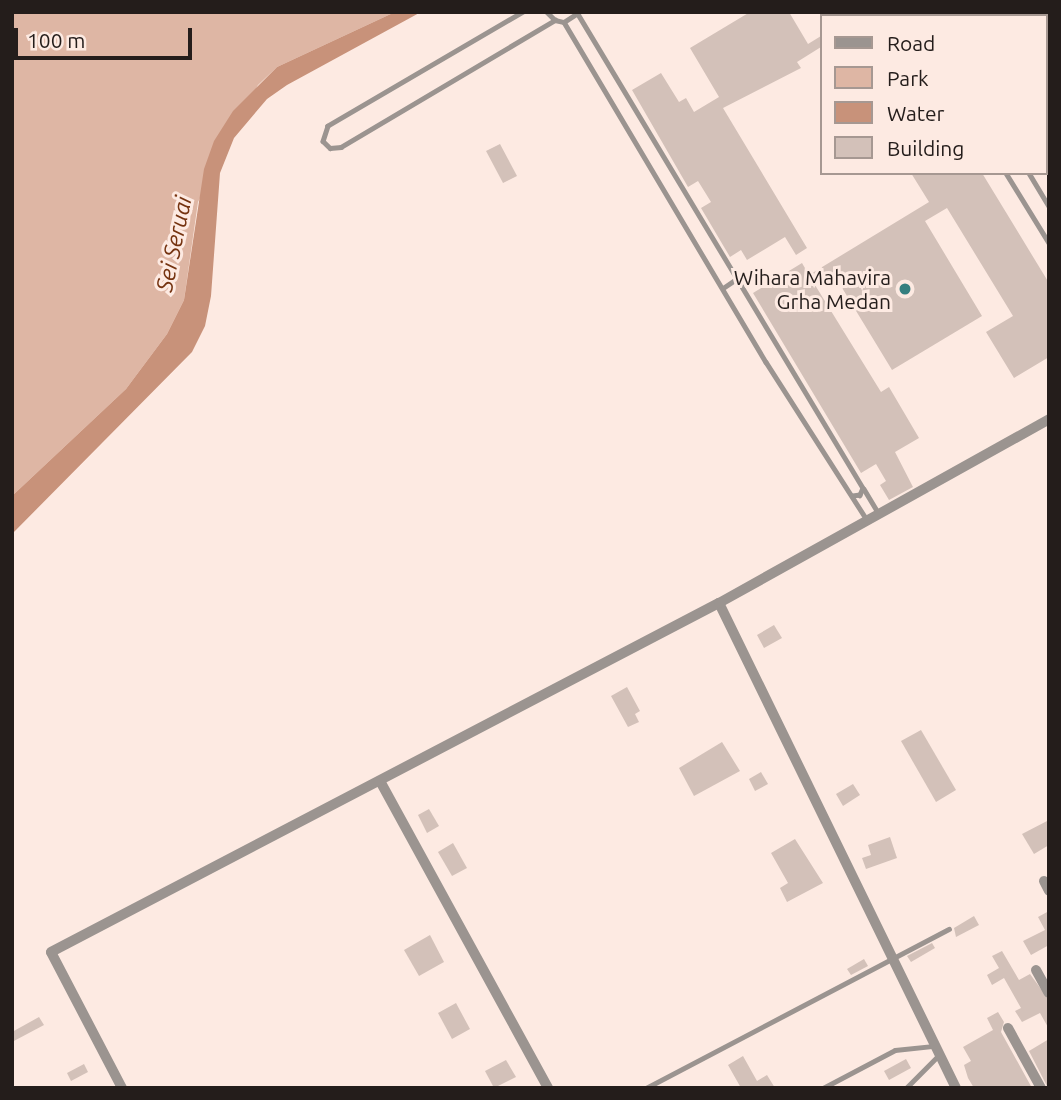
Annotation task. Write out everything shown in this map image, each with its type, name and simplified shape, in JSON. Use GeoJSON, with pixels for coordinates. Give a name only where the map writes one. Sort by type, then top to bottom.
{"type":"FeatureCollection","features":[{"type":"Feature","properties":{"kind":"street"},"geometry":{"type":"LineString","coordinates":[[122,1088],[51,952],[719,603],[1049,419]]}},
{"type":"Feature","properties":{"kind":"street"},"geometry":{"type":"LineString","coordinates":[[719,603],[956,1088]]}},
{"type":"Feature","properties":{"kind":"street"},"geometry":{"type":"LineString","coordinates":[[380,781],[548,1088]]}},
{"type":"Feature","properties":{"kind":"street"},"geometry":{"type":"LineString","coordinates":[[1044,881],[1049,891]]}},
{"type":"Feature","properties":{"kind":"street"},"geometry":{"type":"LineString","coordinates":[[1036,970],[1049,993]]}},
{"type":"Feature","properties":{"kind":"street"},"geometry":{"type":"LineString","coordinates":[[1008,1028],[1041,1088]]}},
{"type":"Feature","properties":{"kind":"lane"},"geometry":{"type":"LineString","coordinates":[[523,12],[328,126],[323,141],[330,148],[341,147],[555,20]]}},
{"type":"Feature","properties":{"kind":"lane"},"geometry":{"type":"LineString","coordinates":[[547,12],[555,20],[564,22],[578,13],[879,514]]}},
{"type":"Feature","properties":{"kind":"lane"},"geometry":{"type":"LineString","coordinates":[[564,22],[723,288],[867,520]]}},
{"type":"Feature","properties":{"kind":"lane"},"geometry":{"type":"LineString","coordinates":[[1007,175],[1049,243]]}},
{"type":"Feature","properties":{"kind":"lane"},"geometry":{"type":"LineString","coordinates":[[1030,175],[1049,206]]}},
{"type":"Feature","properties":{"kind":"lane"},"geometry":{"type":"LineString","coordinates":[[723,288],[738,278]]}},
{"type":"Feature","properties":{"kind":"lane"},"geometry":{"type":"LineString","coordinates":[[851,495],[860,495],[863,488]]}},
{"type":"Feature","properties":{"kind":"lane"},"geometry":{"type":"LineString","coordinates":[[646,1088],[949,929]]}},
{"type":"Feature","properties":{"kind":"lane"},"geometry":{"type":"LineString","coordinates":[[823,1088],[895,1050],[937,1050]]}},
{"type":"Feature","properties":{"kind":"lane"},"geometry":{"type":"LineString","coordinates":[[906,1088],[937,1050]]}},
{"type":"Feature","properties":{"kind":"green space"},"geometry":{"type":"Polygon","coordinates":[[[12,12],[395,12],[277,67],[258,85],[198,202],[184,300],[167,334],[126,389],[12,496],[12,12]]]}},
{"type":"Feature","properties":{"kind":"water"},"geometry":{"type":"Polygon","coordinates":[[[395,12],[421,12],[287,85],[267,99],[234,138],[220,173],[211,296],[205,326],[192,352],[12,534],[12,496],[126,389],[167,334],[184,300],[204,169],[214,141],[233,111],[277,67],[395,12]]]}},
{"type":"Feature","properties":{"kind":"building"},"geometry":{"type":"Polygon","coordinates":[[[750,12],[789,12],[808,44],[820,37],[820,48],[797,62],[801,68],[723,108],[807,248],[796,255],[785,237],[747,260],[741,250],[730,257],[701,208],[711,202],[698,181],[688,187],[632,90],[661,73],[679,102],[686,98],[694,112],[719,97],[690,48],[750,12]]]}},
{"type":"Feature","properties":{"kind":"building"},"geometry":{"type":"Polygon","coordinates":[[[500,144],[517,176],[503,183],[486,151],[500,144]]]}},
{"type":"Feature","properties":{"kind":"building"},"geometry":{"type":"Polygon","coordinates":[[[912,175],[983,175],[1049,283],[1049,357],[1014,378],[986,332],[1013,316],[947,208],[925,221],[982,316],[892,370],[833,273],[815,285],[881,392],[889,387],[919,438],[895,452],[913,487],[889,500],[880,485],[886,481],[876,464],[861,473],[753,293],[802,263],[809,275],[929,202],[912,175]]]}},
{"type":"Feature","properties":{"kind":"building"},"geometry":{"type":"Polygon","coordinates":[[[774,625],[782,638],[764,648],[757,635],[774,625]]]}},
{"type":"Feature","properties":{"kind":"building"},"geometry":{"type":"Polygon","coordinates":[[[627,687],[640,711],[635,714],[639,722],[628,727],[611,696],[627,687]]]}},
{"type":"Feature","properties":{"kind":"building"},"geometry":{"type":"Polygon","coordinates":[[[921,730],[956,790],[936,802],[901,741],[921,730]]]}},
{"type":"Feature","properties":{"kind":"building"},"geometry":{"type":"Polygon","coordinates":[[[722,742],[740,771],[694,796],[679,768],[722,742]]]}},
{"type":"Feature","properties":{"kind":"building"},"geometry":{"type":"Polygon","coordinates":[[[761,772],[768,784],[755,791],[749,779],[761,772]]]}},
{"type":"Feature","properties":{"kind":"building"},"geometry":{"type":"Polygon","coordinates":[[[853,784],[860,795],[843,806],[836,794],[853,784]]]}},
{"type":"Feature","properties":{"kind":"building"},"geometry":{"type":"Polygon","coordinates":[[[429,809],[439,826],[427,833],[418,815],[429,809]]]}},
{"type":"Feature","properties":{"kind":"building"},"geometry":{"type":"Polygon","coordinates":[[[1049,820],[1049,845],[1034,854],[1022,834],[1049,820]]]}},
{"type":"Feature","properties":{"kind":"building"},"geometry":{"type":"Polygon","coordinates":[[[890,837],[897,858],[866,869],[862,858],[871,855],[868,845],[890,837]]]}},
{"type":"Feature","properties":{"kind":"building"},"geometry":{"type":"Polygon","coordinates":[[[795,839],[823,883],[787,902],[780,888],[788,883],[771,853],[795,839]]]}},
{"type":"Feature","properties":{"kind":"building"},"geometry":{"type":"Polygon","coordinates":[[[453,843],[467,868],[452,876],[438,852],[453,843]]]}},
{"type":"Feature","properties":{"kind":"building"},"geometry":{"type":"Polygon","coordinates":[[[1049,911],[1049,945],[1031,955],[1023,941],[1045,930],[1038,917],[1049,911]]]}},
{"type":"Feature","properties":{"kind":"building"},"geometry":{"type":"Polygon","coordinates":[[[974,916],[979,925],[956,937],[954,928],[974,916]]]}},
{"type":"Feature","properties":{"kind":"building"},"geometry":{"type":"Polygon","coordinates":[[[430,935],[444,962],[419,976],[404,950],[430,935]]]}},
{"type":"Feature","properties":{"kind":"building"},"geometry":{"type":"Polygon","coordinates":[[[932,943],[935,948],[911,962],[907,956],[932,943]]]}},
{"type":"Feature","properties":{"kind":"building"},"geometry":{"type":"Polygon","coordinates":[[[1002,951],[1019,980],[1030,974],[1049,1000],[1049,1029],[1040,1013],[1022,1022],[1015,1011],[1021,1008],[1004,978],[992,985],[987,975],[999,968],[992,956],[1002,951]]]}},
{"type":"Feature","properties":{"kind":"building"},"geometry":{"type":"Polygon","coordinates":[[[864,959],[868,966],[851,975],[847,969],[864,959]]]}},
{"type":"Feature","properties":{"kind":"building"},"geometry":{"type":"Polygon","coordinates":[[[456,1003],[470,1029],[452,1039],[438,1013],[456,1003]]]}},
{"type":"Feature","properties":{"kind":"building"},"geometry":{"type":"Polygon","coordinates":[[[998,1012],[1004,1022],[1001,1032],[1032,1088],[974,1088],[968,1078],[964,1065],[971,1061],[963,1047],[993,1030],[987,1018],[998,1012]]]}},
{"type":"Feature","properties":{"kind":"building"},"geometry":{"type":"Polygon","coordinates":[[[39,1017],[44,1025],[12,1042],[12,1032],[39,1017]]]}},
{"type":"Feature","properties":{"kind":"building"},"geometry":{"type":"Polygon","coordinates":[[[1049,1039],[1049,1088],[1048,1088],[1029,1051],[1049,1039]]]}},
{"type":"Feature","properties":{"kind":"building"},"geometry":{"type":"Polygon","coordinates":[[[743,1056],[757,1081],[767,1075],[775,1088],[741,1088],[728,1065],[743,1056]]]}},
{"type":"Feature","properties":{"kind":"building"},"geometry":{"type":"Polygon","coordinates":[[[906,1059],[911,1068],[889,1080],[884,1071],[906,1059]]]}},
{"type":"Feature","properties":{"kind":"building"},"geometry":{"type":"Polygon","coordinates":[[[506,1060],[516,1077],[494,1088],[485,1071],[506,1060]]]}},
{"type":"Feature","properties":{"kind":"building"},"geometry":{"type":"Polygon","coordinates":[[[84,1064],[88,1072],[71,1081],[67,1073],[84,1064]]]}},
{"type":"Feature","properties":{"kind":"place","name":"Wihara Mahavira Grha Medan"},"geometry":{"type":"Point","coordinates":[905,289]}},
{"type":"Feature","properties":{"kind":"water label","name":"Sei Seruai"},"geometry":{"type":"Point","coordinates":[174,244]}}]}
